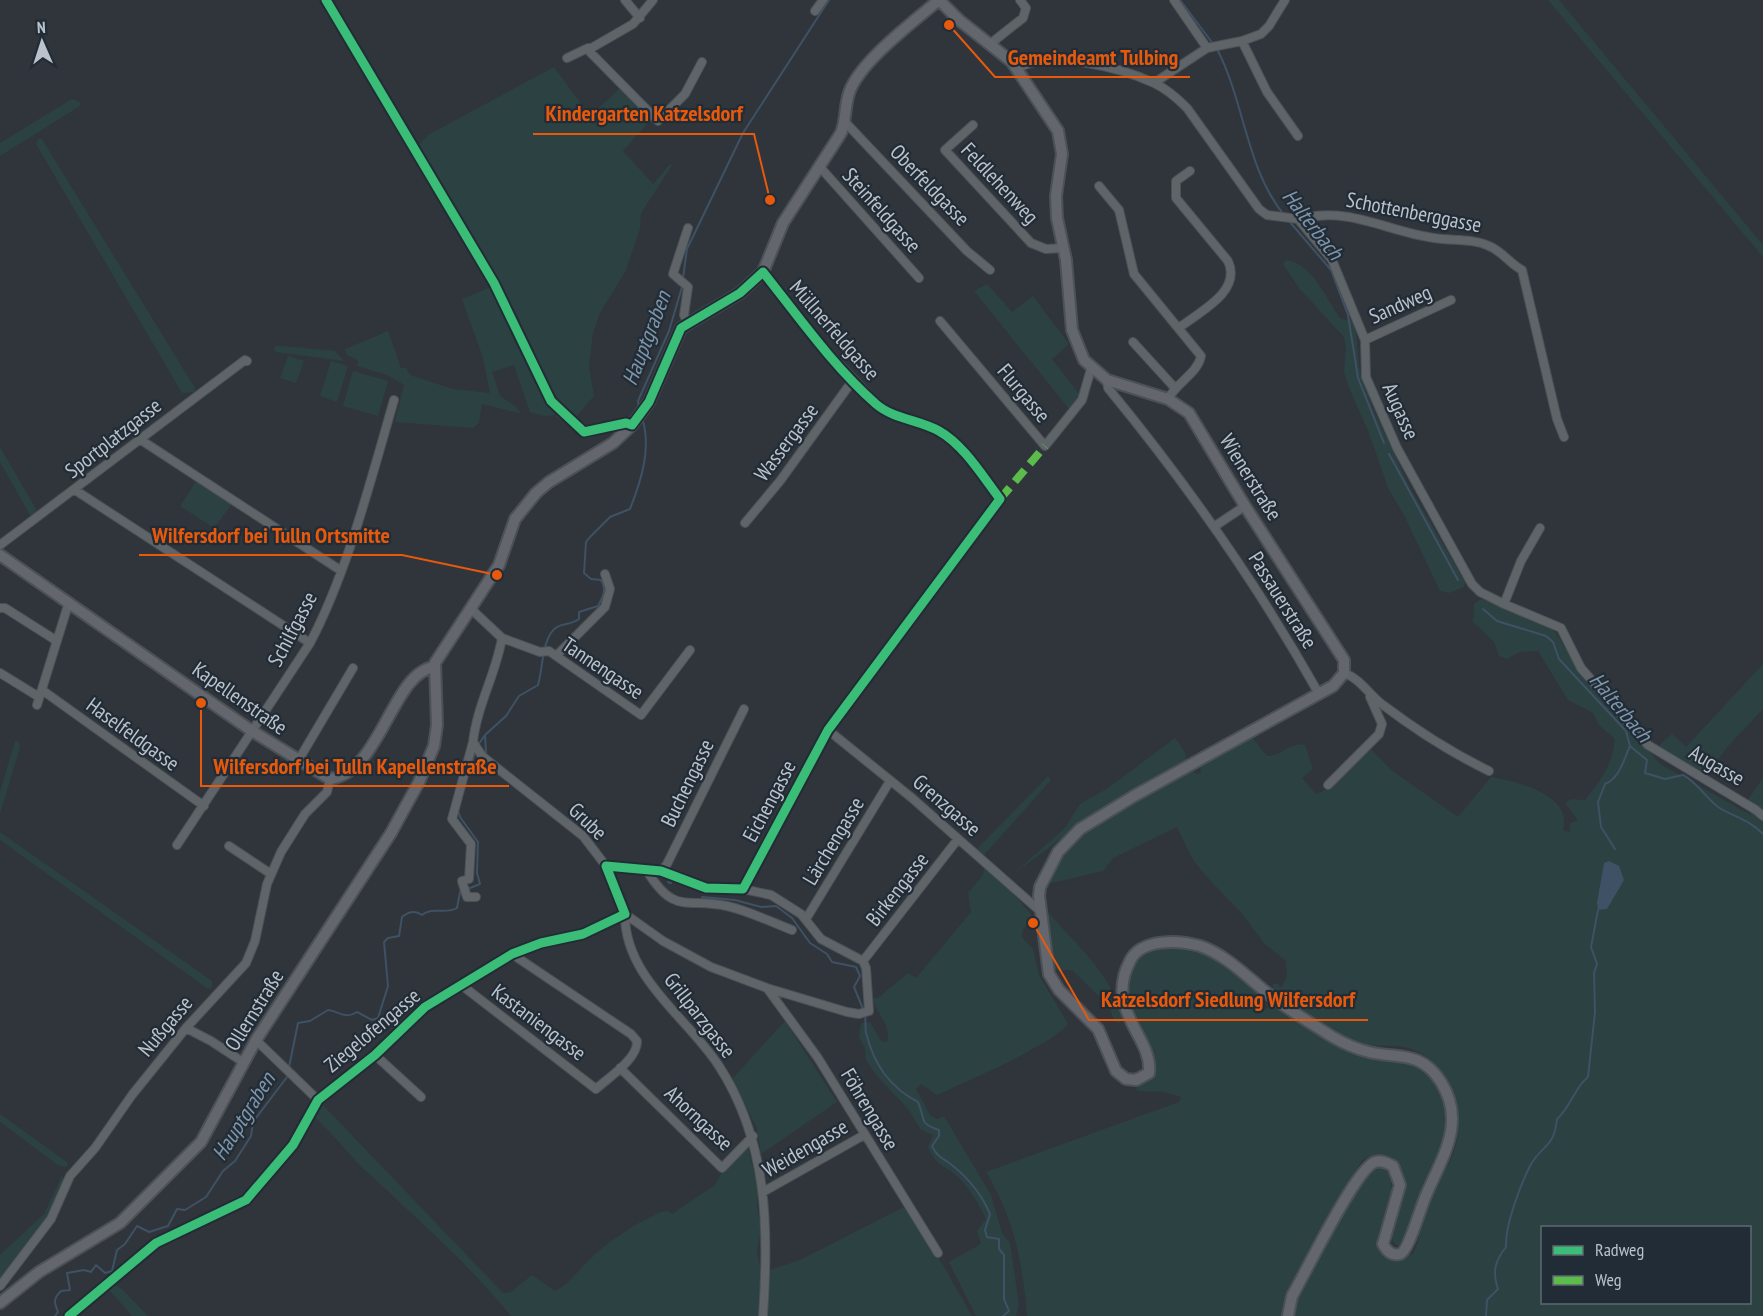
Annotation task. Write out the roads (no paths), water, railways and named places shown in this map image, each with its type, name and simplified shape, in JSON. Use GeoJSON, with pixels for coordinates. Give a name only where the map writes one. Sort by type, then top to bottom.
{"type":"FeatureCollection","features":[{"type":"Feature","properties":{"kind":"street"},"geometry":{"type":"LineString","coordinates":[[625,0],[640,18]]}},
{"type":"Feature","properties":{"kind":"street"},"geometry":{"type":"LineString","coordinates":[[567,58],[588,48],[588,50],[640,18],[653,0]]}},
{"type":"Feature","properties":{"kind":"street"},"geometry":{"type":"LineString","coordinates":[[815,11],[824,0]]}},
{"type":"Feature","properties":{"kind":"street"},"geometry":{"type":"LineString","coordinates":[[330,778],[347,774],[358,763],[382,730],[404,691],[423,671],[434,667],[499,565],[515,519],[536,493],[549,482],[613,443],[641,414],[677,334],[687,322],[740,293],[763,272],[783,223],[845,122],[849,90],[859,73],[939,0]]}},
{"type":"Feature","properties":{"kind":"street","name":"Wienerstraße"},"geometry":{"type":"LineString","coordinates":[[939,0],[1017,68],[1053,122],[1060,137],[1062,158],[1056,204],[1064,248],[1072,330],[1078,351],[1091,369],[1107,381],[1168,399],[1189,412],[1245,506],[1341,653],[1344,673]]}},
{"type":"Feature","properties":{"kind":"street"},"geometry":{"type":"LineString","coordinates":[[990,44],[1027,13],[1020,0]]}},
{"type":"Feature","properties":{"kind":"street"},"geometry":{"type":"LineString","coordinates":[[1174,0],[1212,47]]}},
{"type":"Feature","properties":{"kind":"street"},"geometry":{"type":"LineString","coordinates":[[1155,83],[1212,47],[1242,42],[1261,34],[1269,26],[1285,0]]}},
{"type":"Feature","properties":{"kind":"street"},"geometry":{"type":"LineString","coordinates":[[1242,42],[1268,92],[1298,136]]}},
{"type":"Feature","properties":{"kind":"street"},"geometry":{"type":"LineString","coordinates":[[588,50],[658,121],[685,94],[702,62]]}},
{"type":"Feature","properties":{"kind":"street"},"geometry":{"type":"LineString","coordinates":[[1017,68],[1024,64],[1052,61],[1099,65],[1155,83],[1173,94],[1187,108],[1259,209],[1276,217],[1295,218]]}},
{"type":"Feature","properties":{"kind":"street","name":"Oberfeldgasse"},"geometry":{"type":"LineString","coordinates":[[845,122],[968,251],[990,270]]}},
{"type":"Feature","properties":{"kind":"street","name":"Feldlehenweg"},"geometry":{"type":"LineString","coordinates":[[973,125],[945,150],[1031,243],[1046,249],[1064,248]]}},
{"type":"Feature","properties":{"kind":"street","name":"Steinfeldgasse"},"geometry":{"type":"LineString","coordinates":[[819,166],[919,278]]}},
{"type":"Feature","properties":{"kind":"street"},"geometry":{"type":"LineString","coordinates":[[1180,327],[1225,292],[1231,283],[1232,274],[1228,261],[1176,198],[1176,181],[1190,171]]}},
{"type":"Feature","properties":{"kind":"street"},"geometry":{"type":"LineString","coordinates":[[1099,186],[1119,210],[1134,274],[1202,356],[1200,365],[1174,387],[1168,399]]}},
{"type":"Feature","properties":{"kind":"street","name":"Schottenberggasse"},"geometry":{"type":"LineString","coordinates":[[1295,218],[1335,214],[1363,218],[1432,238],[1476,242],[1490,246],[1522,270],[1557,419],[1564,437]]}},
{"type":"Feature","properties":{"kind":"street","name":"Augasse"},"geometry":{"type":"LineString","coordinates":[[1295,218],[1332,260],[1365,340],[1366,377],[1396,448],[1472,584],[1480,592],[1504,604],[1561,628],[1581,668],[1648,745],[1763,816]]}},
{"type":"Feature","properties":{"kind":"street"},"geometry":{"type":"LineString","coordinates":[[687,322],[684,315],[688,287],[673,274],[688,228]]}},
{"type":"Feature","properties":{"kind":"street","name":"Müllnerfeldgasse"},"geometry":{"type":"LineString","coordinates":[[763,272],[853,380],[882,409]]}},
{"type":"Feature","properties":{"kind":"street","name":"Sandweg"},"geometry":{"type":"LineString","coordinates":[[1365,340],[1451,300]]}},
{"type":"Feature","properties":{"kind":"street","name":"Flurgasse"},"geometry":{"type":"LineString","coordinates":[[939,321],[1045,446],[1082,400],[1091,369]]}},
{"type":"Feature","properties":{"kind":"street"},"geometry":{"type":"LineString","coordinates":[[1133,342],[1174,387]]}},
{"type":"Feature","properties":{"kind":"street","name":"Sportplatzgasse"},"geometry":{"type":"LineString","coordinates":[[0,545],[245,360],[247,362]]}},
{"type":"Feature","properties":{"kind":"street","name":"Wassergasse"},"geometry":{"type":"LineString","coordinates":[[745,524],[780,481],[853,380]]}},
{"type":"Feature","properties":{"kind":"street","name":"Passauerstraße"},"geometry":{"type":"LineString","coordinates":[[1107,381],[1108,388],[1215,526],[1281,627],[1319,694]]}},
{"type":"Feature","properties":{"kind":"street","name":"Schilfgasse"},"geometry":{"type":"LineString","coordinates":[[252,731],[310,643],[322,619],[394,400]]}},
{"type":"Feature","properties":{"kind":"street"},"geometry":{"type":"LineString","coordinates":[[561,413],[587,433],[626,423],[641,414]]}},
{"type":"Feature","properties":{"kind":"street"},"geometry":{"type":"LineString","coordinates":[[141,440],[340,570]]}},
{"type":"Feature","properties":{"kind":"street"},"geometry":{"type":"LineString","coordinates":[[75,490],[310,643]]}},
{"type":"Feature","properties":{"kind":"street"},"geometry":{"type":"LineString","coordinates":[[1215,526],[1245,506]]}},
{"type":"Feature","properties":{"kind":"street"},"geometry":{"type":"LineString","coordinates":[[1504,604],[1521,561],[1540,528]]}},
{"type":"Feature","properties":{"kind":"street","name":"Kapellenstraße"},"geometry":{"type":"LineString","coordinates":[[0,555],[252,731],[298,761],[330,778]]}},
{"type":"Feature","properties":{"kind":"street"},"geometry":{"type":"LineString","coordinates":[[556,656],[605,607],[610,589],[605,574]]}},
{"type":"Feature","properties":{"kind":"street"},"geometry":{"type":"LineString","coordinates":[[39,698],[69,602]]}},
{"type":"Feature","properties":{"kind":"street"},"geometry":{"type":"LineString","coordinates":[[0,608],[5,608],[57,640]]}},
{"type":"Feature","properties":{"kind":"street"},"geometry":{"type":"LineString","coordinates":[[470,608],[502,638],[498,662],[479,708],[474,744],[452,819],[471,844],[469,879],[462,881],[467,897],[476,897]]}},
{"type":"Feature","properties":{"kind":"street","name":"Tannengasse"},"geometry":{"type":"LineString","coordinates":[[502,638],[556,656],[641,715],[690,650]]}},
{"type":"Feature","properties":{"kind":"street","name":"Ollernstraße"},"geometry":{"type":"LineString","coordinates":[[0,1303],[39,1272],[120,1223],[201,1142],[256,1040],[391,833],[425,770],[437,725],[434,667]]}},
{"type":"Feature","properties":{"kind":"street"},"geometry":{"type":"LineString","coordinates":[[298,761],[353,668]]}},
{"type":"Feature","properties":{"kind":"street"},"geometry":{"type":"LineString","coordinates":[[1288,1316],[1292,1296],[1352,1187],[1365,1168],[1374,1162],[1384,1162],[1393,1166],[1400,1185],[1383,1244],[1386,1251],[1395,1255],[1404,1253],[1409,1246],[1416,1218],[1450,1143],[1450,1113],[1440,1081],[1428,1068],[1407,1055],[1370,1052],[1342,1043],[1273,998],[1213,952],[1200,946],[1175,942],[1141,948],[1129,962],[1125,979],[1125,1010],[1149,1057],[1150,1066],[1149,1073],[1144,1078],[1126,1079],[1116,1071],[1098,1029],[1059,990],[1049,974],[1040,910],[1040,886],[1048,869],[1068,839],[1080,829],[1134,796],[1319,694],[1339,681],[1344,673],[1358,680],[1370,695],[1457,754],[1490,771]]}},
{"type":"Feature","properties":{"kind":"street","name":"Haselfeldgasse"},"geometry":{"type":"LineString","coordinates":[[0,674],[204,806]]}},
{"type":"Feature","properties":{"kind":"street"},"geometry":{"type":"LineString","coordinates":[[1328,785],[1379,735],[1382,724],[1369,699],[1370,695]]}},
{"type":"Feature","properties":{"kind":"street","name":"Buchengasse"},"geometry":{"type":"LineString","coordinates":[[661,871],[668,864],[744,709]]}},
{"type":"Feature","properties":{"kind":"street","name":"Grenzgasse"},"geometry":{"type":"LineString","coordinates":[[828,730],[958,838],[1040,910]]}},
{"type":"Feature","properties":{"kind":"street","name":"Eichengasse"},"geometry":{"type":"LineString","coordinates":[[744,889],[828,730]]}},
{"type":"Feature","properties":{"kind":"street"},"geometry":{"type":"LineString","coordinates":[[177,845],[252,731]]}},
{"type":"Feature","properties":{"kind":"street","name":"Grube"},"geometry":{"type":"LineString","coordinates":[[474,744],[482,756],[583,836],[606,867],[625,914]]}},
{"type":"Feature","properties":{"kind":"street","name":"Nußgasse"},"geometry":{"type":"LineString","coordinates":[[0,1286],[51,1219],[70,1176],[95,1148],[132,1095],[186,1028],[246,963],[255,941],[271,874],[281,852],[305,814],[327,792],[330,778]]}},
{"type":"Feature","properties":{"kind":"street","name":"Lärchengasse"},"geometry":{"type":"LineString","coordinates":[[806,919],[890,781]]}},
{"type":"Feature","properties":{"kind":"street","name":"Birkengasse"},"geometry":{"type":"LineString","coordinates":[[863,961],[958,838]]}},
{"type":"Feature","properties":{"kind":"street"},"geometry":{"type":"LineString","coordinates":[[230,846],[271,874]]}},
{"type":"Feature","properties":{"kind":"street"},"geometry":{"type":"LineString","coordinates":[[606,867],[661,871],[706,888],[744,889],[771,895],[790,905],[806,919],[822,939],[863,961],[866,968],[869,1011],[859,1014],[767,988],[683,954],[625,914]]}},
{"type":"Feature","properties":{"kind":"street"},"geometry":{"type":"LineString","coordinates":[[647,871],[658,889],[679,902],[726,906],[792,930]]}},
{"type":"Feature","properties":{"kind":"street","name":"Ziegelofengasse"},"geometry":{"type":"LineString","coordinates":[[185,1228],[225,1212],[246,1200],[293,1145],[318,1100],[375,1055],[425,1007],[513,954],[541,943],[583,934],[625,914]]}},
{"type":"Feature","properties":{"kind":"street","name":"Grillparzgasse"},"geometry":{"type":"LineString","coordinates":[[625,914],[625,926],[630,943],[645,975],[664,1002],[719,1067],[753,1136],[763,1192],[767,1267],[763,1316]]}},
{"type":"Feature","properties":{"kind":"street"},"geometry":{"type":"LineString","coordinates":[[513,954],[632,1034],[638,1041],[637,1048],[620,1068]]}},
{"type":"Feature","properties":{"kind":"street","name":"Kastaniengasse"},"geometry":{"type":"LineString","coordinates":[[460,984],[596,1089],[620,1068]]}},
{"type":"Feature","properties":{"kind":"street","name":"Föhrengasse"},"geometry":{"type":"LineString","coordinates":[[767,988],[818,1058],[938,1253]]}},
{"type":"Feature","properties":{"kind":"street"},"geometry":{"type":"LineString","coordinates":[[186,1028],[243,1062]]}},
{"type":"Feature","properties":{"kind":"street"},"geometry":{"type":"LineString","coordinates":[[256,1040],[318,1100]]}},
{"type":"Feature","properties":{"kind":"street"},"geometry":{"type":"LineString","coordinates":[[375,1055],[421,1097]]}},
{"type":"Feature","properties":{"kind":"street","name":"Ahorngasse"},"geometry":{"type":"LineString","coordinates":[[620,1068],[722,1168],[753,1136]]}},
{"type":"Feature","properties":{"kind":"street","name":"Weidengasse"},"geometry":{"type":"LineString","coordinates":[[763,1192],[864,1135]]}},
{"type":"Feature","properties":{"kind":"water"},"geometry":{"type":"Polygon","coordinates":[[[1609,861],[1619,866],[1624,880],[1607,909],[1598,910],[1597,903],[1604,863],[1609,861]]]}},
{"type":"Feature","properties":{"kind":"waterway","name":"Hauptgraben"},"geometry":{"type":"LineString","coordinates":[[683,278],[687,249],[743,133],[829,0]]}},
{"type":"Feature","properties":{"kind":"waterway","name":"Halterbach"},"geometry":{"type":"LineString","coordinates":[[1180,0],[1214,45]]}},
{"type":"Feature","properties":{"kind":"waterway","name":"Halterbach"},"geometry":{"type":"LineString","coordinates":[[1217,49],[1234,91],[1261,177],[1271,197],[1284,215]]}},
{"type":"Feature","properties":{"kind":"waterway","name":"Halterbach"},"geometry":{"type":"LineString","coordinates":[[1289,221],[1331,270],[1348,315],[1358,378],[1384,443]]}},
{"type":"Feature","properties":{"kind":"waterway","name":"Hauptgraben"},"geometry":{"type":"LineString","coordinates":[[639,410],[638,401],[669,331],[682,287]]}},
{"type":"Feature","properties":{"kind":"waterway","name":"Hauptgraben"},"geometry":{"type":"LineString","coordinates":[[478,745],[485,735],[506,716],[519,696],[538,685],[548,637],[552,631],[576,621],[579,619],[579,612],[598,606],[600,603],[604,593],[603,583],[601,580],[591,579],[584,573],[586,542],[610,517],[630,509],[644,464],[646,441],[642,418]]}},
{"type":"Feature","properties":{"kind":"waterway","name":"Halterbach"},"geometry":{"type":"LineString","coordinates":[[1389,454],[1458,580]]}},
{"type":"Feature","properties":{"kind":"waterway","name":"Halterbach"},"geometry":{"type":"LineString","coordinates":[[1483,609],[1497,621],[1546,636],[1553,642],[1559,659],[1626,731],[1630,746],[1647,760],[1645,773],[1665,779],[1683,775],[1718,807],[1747,822],[1763,834]]}},
{"type":"Feature","properties":{"kind":"waterway"},"geometry":{"type":"LineString","coordinates":[[485,735],[486,753]]}},
{"type":"Feature","properties":{"kind":"waterway"},"geometry":{"type":"LineString","coordinates":[[1615,849],[1601,827],[1598,802],[1605,784],[1618,773],[1630,746]]}},
{"type":"Feature","properties":{"kind":"waterway","name":"Hauptgraben"},"geometry":{"type":"LineString","coordinates":[[471,765],[476,750]]}},
{"type":"Feature","properties":{"kind":"waterway","name":"Hauptgraben"},"geometry":{"type":"LineString","coordinates":[[55,1316],[58,1312],[55,1299],[61,1291],[70,1290],[67,1273],[84,1270],[91,1272],[96,1265],[105,1273],[112,1271],[117,1250],[125,1244],[137,1226],[149,1232],[168,1226],[177,1209],[185,1210],[206,1197],[223,1171],[235,1161],[251,1136],[253,1122],[287,1077],[298,1023],[310,1021],[328,1010],[345,1015],[357,1012],[372,1020],[378,1018],[388,986],[384,942],[388,938],[399,936],[402,917],[412,912],[422,915],[430,911],[453,910],[457,908],[460,892],[480,884],[477,873],[478,842],[458,811],[462,796]]}},
{"type":"Feature","properties":{"kind":"waterway"},"geometry":{"type":"LineString","coordinates":[[702,897],[735,900],[761,907],[776,906],[792,918],[810,943],[827,954],[832,962],[856,967],[860,976],[854,987],[863,1009]]}},
{"type":"Feature","properties":{"kind":"waterway"},"geometry":{"type":"LineString","coordinates":[[1486,1316],[1487,1300],[1498,1289],[1495,1277],[1496,1266],[1506,1247],[1511,1217],[1522,1184],[1534,1159],[1550,1142],[1557,1119],[1588,1077],[1595,1012],[1594,973],[1597,964],[1591,947],[1598,910]]}},
{"type":"Feature","properties":{"kind":"waterway"},"geometry":{"type":"LineString","coordinates":[[865,1015],[869,1044],[884,1074],[899,1089],[918,1102],[925,1123],[939,1130],[939,1136],[932,1146],[934,1150],[969,1181],[990,1214],[985,1230],[987,1237],[999,1239],[999,1249],[1004,1255],[1004,1299],[1009,1311],[1003,1316]]}},
{"type":"Feature","properties":{"kind":"place","name":"Gemeindeamt Tulbing"},"geometry":{"type":"Point","coordinates":[949,25]}},
{"type":"Feature","properties":{"kind":"place","name":"Kindergarten Katzelsdorf"},"geometry":{"type":"Point","coordinates":[770,200]}},
{"type":"Feature","properties":{"kind":"place","name":"Wilfersdorf bei Tulln Ortsmitte"},"geometry":{"type":"Point","coordinates":[497,575]}},
{"type":"Feature","properties":{"kind":"place","name":"Wilfersdorf bei Tulln Kapellenstraße"},"geometry":{"type":"Point","coordinates":[201,703]}},
{"type":"Feature","properties":{"kind":"place","name":"Katzelsdorf Siedlung Wilfersdorf"},"geometry":{"type":"Point","coordinates":[1033,923]}}]}
